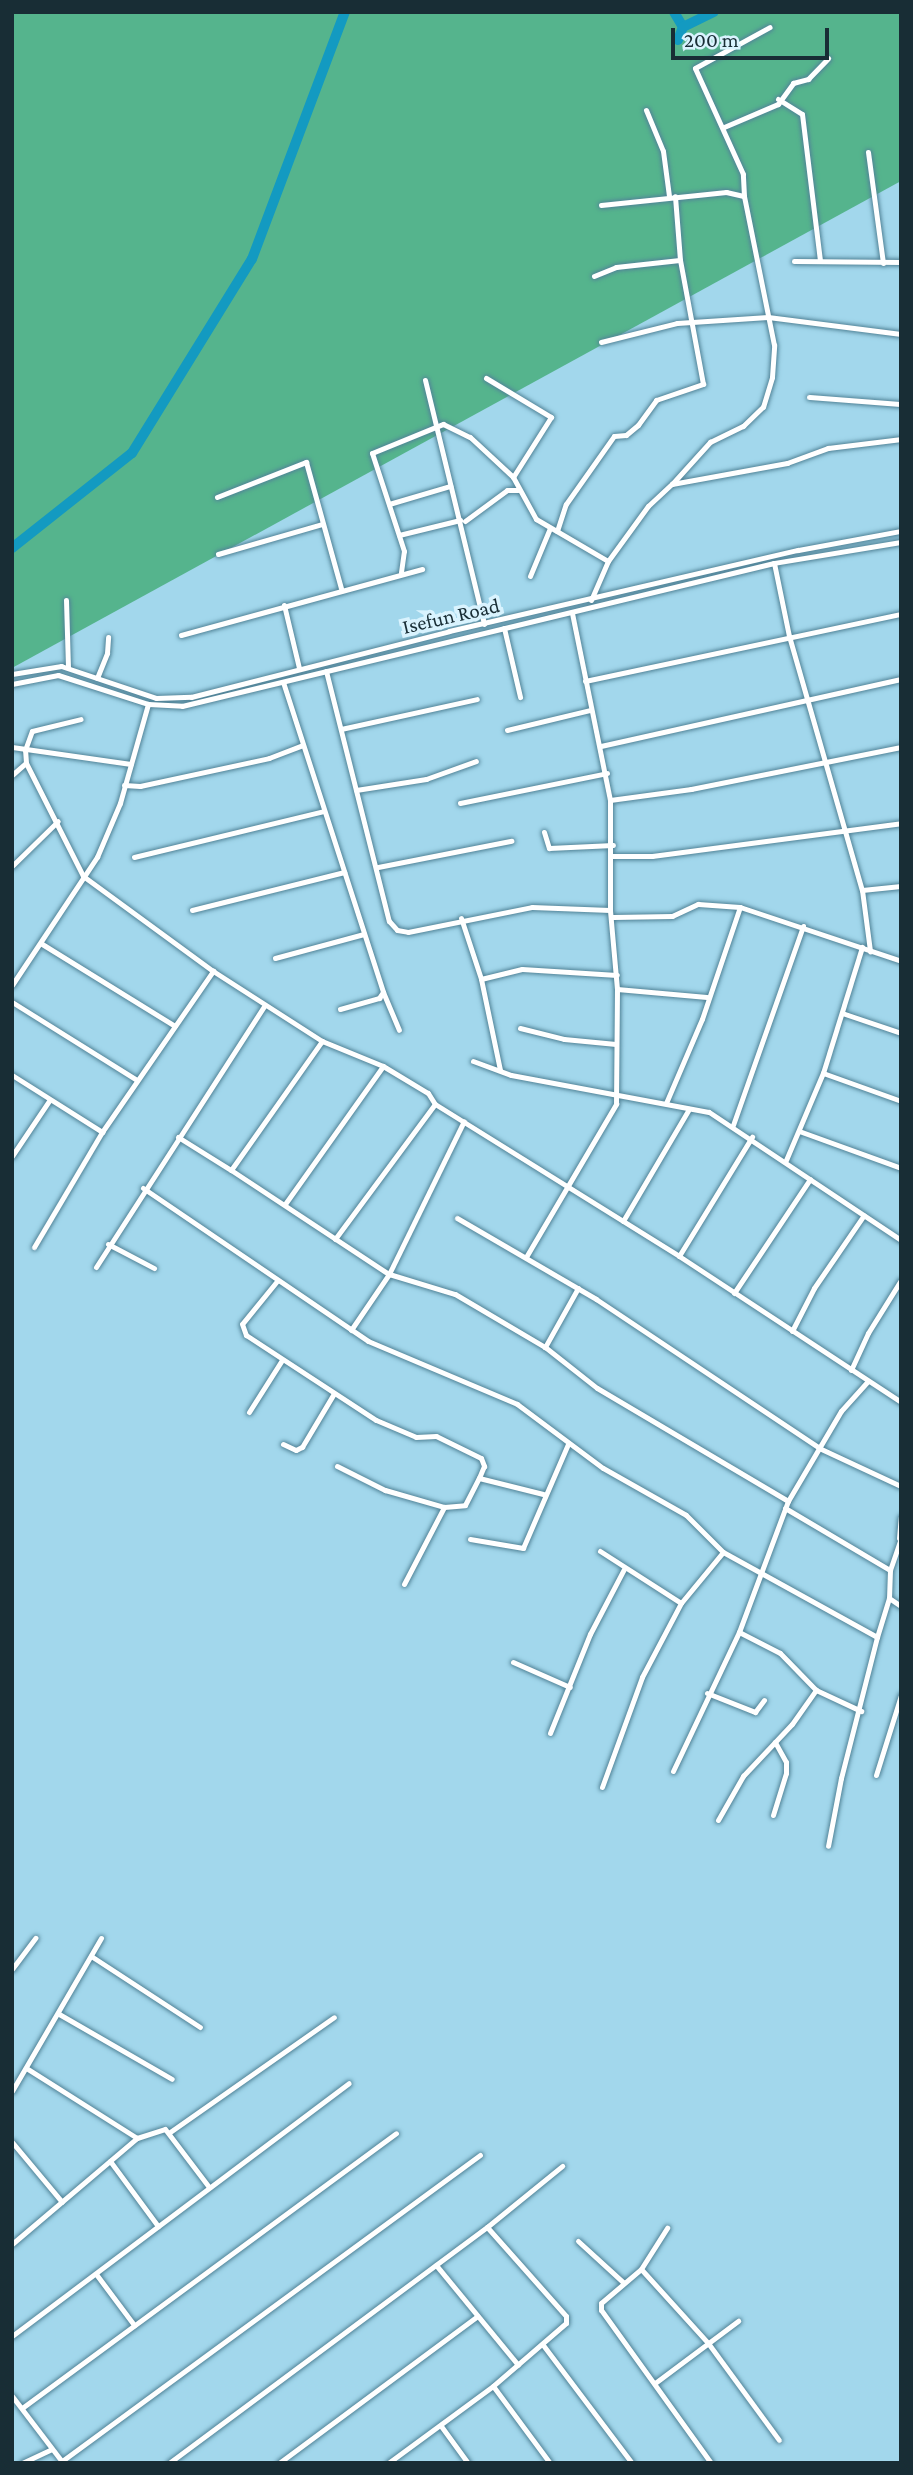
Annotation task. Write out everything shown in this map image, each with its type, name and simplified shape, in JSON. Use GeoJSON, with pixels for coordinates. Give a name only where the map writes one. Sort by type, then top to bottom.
{"type":"FeatureCollection","features":[{"type":"Feature","properties":{"kind":"street"},"geometry":{"type":"LineString","coordinates":[[591,600],[608,561],[648,506],[710,442],[743,426],[763,407],[774,359],[744,196],[743,174],[695,68],[770,27]]}},
{"type":"Feature","properties":{"kind":"street"},"geometry":{"type":"LineString","coordinates":[[724,127],[734,119],[778,104],[778,99],[793,83],[808,79],[828,58]]}},
{"type":"Feature","properties":{"kind":"street"},"geometry":{"type":"LineString","coordinates":[[778,99],[802,114],[820,260]]}},
{"type":"Feature","properties":{"kind":"street"},"geometry":{"type":"LineString","coordinates":[[558,531],[566,504],[614,436],[626,435],[638,425],[656,400],[703,384],[695,321],[681,260],[663,151],[646,110]]}},
{"type":"Feature","properties":{"kind":"street"},"geometry":{"type":"LineString","coordinates":[[868,152],[883,263]]}},
{"type":"Feature","properties":{"kind":"street"},"geometry":{"type":"LineString","coordinates":[[601,205],[726,192],[744,196]]}},
{"type":"Feature","properties":{"kind":"street"},"geometry":{"type":"LineString","coordinates":[[594,276],[616,267],[681,260]]}},
{"type":"Feature","properties":{"kind":"street"},"geometry":{"type":"LineString","coordinates":[[794,261],[901,262]]}},
{"type":"Feature","properties":{"kind":"street"},"geometry":{"type":"LineString","coordinates":[[601,342],[695,321],[768,317],[901,334]]}},
{"type":"Feature","properties":{"kind":"street"},"geometry":{"type":"LineString","coordinates":[[486,377],[551,417],[513,477]]}},
{"type":"Feature","properties":{"kind":"street"},"geometry":{"type":"LineString","coordinates":[[425,380],[450,486],[462,520],[484,624]]}},
{"type":"Feature","properties":{"kind":"street"},"geometry":{"type":"LineString","coordinates":[[809,397],[901,404]]}},
{"type":"Feature","properties":{"kind":"street"},"geometry":{"type":"LineString","coordinates":[[401,572],[404,551],[372,453],[443,424],[470,437],[513,477],[536,519],[608,561]]}},
{"type":"Feature","properties":{"kind":"street"},"geometry":{"type":"LineString","coordinates":[[672,484],[788,463],[828,448],[901,439]]}},
{"type":"Feature","properties":{"kind":"street"},"geometry":{"type":"LineString","coordinates":[[217,497],[306,462],[341,588]]}},
{"type":"Feature","properties":{"kind":"street"},"geometry":{"type":"LineString","coordinates":[[389,504],[450,486]]}},
{"type":"Feature","properties":{"kind":"street"},"geometry":{"type":"LineString","coordinates":[[399,535],[462,520],[507,490],[518,490]]}},
{"type":"Feature","properties":{"kind":"street"},"geometry":{"type":"LineString","coordinates":[[218,554],[322,524]]}},
{"type":"Feature","properties":{"kind":"street"},"geometry":{"type":"LineString","coordinates":[[530,576],[550,528]]}},
{"type":"Feature","properties":{"kind":"street","name":"Isefun Road"},"geometry":{"type":"LineString","coordinates":[[12,674],[68,667],[156,698],[191,697],[484,624],[798,551],[901,531]]}},
{"type":"Feature","properties":{"kind":"street","name":"Isefun Road"},"geometry":{"type":"LineString","coordinates":[[12,684],[58,675],[148,704],[182,706],[572,614],[774,563],[901,542]]}},
{"type":"Feature","properties":{"kind":"street"},"geometry":{"type":"LineString","coordinates":[[774,563],[789,636],[862,890],[870,951]]}},
{"type":"Feature","properties":{"kind":"street"},"geometry":{"type":"LineString","coordinates":[[181,635],[341,588],[422,569]]}},
{"type":"Feature","properties":{"kind":"street"},"geometry":{"type":"LineString","coordinates":[[66,600],[68,667]]}},
{"type":"Feature","properties":{"kind":"street"},"geometry":{"type":"LineString","coordinates":[[284,605],[299,668]]}},
{"type":"Feature","properties":{"kind":"street"},"geometry":{"type":"LineString","coordinates":[[526,1257],[566,1184],[614,1113],[616,1094],[617,975],[610,910],[613,845],[610,800],[607,773],[590,710],[572,614]]}},
{"type":"Feature","properties":{"kind":"street"},"geometry":{"type":"LineString","coordinates":[[585,681],[901,614]]}},
{"type":"Feature","properties":{"kind":"street"},"geometry":{"type":"LineString","coordinates":[[504,628],[520,697]]}},
{"type":"Feature","properties":{"kind":"street"},"geometry":{"type":"LineString","coordinates":[[97,678],[107,653],[108,637]]}},
{"type":"Feature","properties":{"kind":"street"},"geometry":{"type":"LineString","coordinates":[[326,671],[378,867],[389,921],[397,930],[408,932],[461,918],[532,907],[610,910]]}},
{"type":"Feature","properties":{"kind":"street"},"geometry":{"type":"LineString","coordinates":[[601,746],[901,679]]}},
{"type":"Feature","properties":{"kind":"street"},"geometry":{"type":"LineString","coordinates":[[283,682],[363,934],[399,1030]]}},
{"type":"Feature","properties":{"kind":"street"},"geometry":{"type":"LineString","coordinates":[[229,687],[231,695]]}},
{"type":"Feature","properties":{"kind":"street"},"geometry":{"type":"LineString","coordinates":[[341,730],[477,699]]}},
{"type":"Feature","properties":{"kind":"street"},"geometry":{"type":"LineString","coordinates":[[12,985],[42,944],[97,857],[131,764],[148,704]]}},
{"type":"Feature","properties":{"kind":"street"},"geometry":{"type":"LineString","coordinates":[[507,730],[590,710]]}},
{"type":"Feature","properties":{"kind":"street"},"geometry":{"type":"LineString","coordinates":[[81,719],[39,726],[25,750],[26,763],[58,821],[83,876],[264,1006],[322,1041],[383,1066],[428,1093],[435,1104],[566,1184],[900,1400]]}},
{"type":"Feature","properties":{"kind":"street"},"geometry":{"type":"LineString","coordinates":[[124,785],[140,786],[269,758],[303,745]]}},
{"type":"Feature","properties":{"kind":"street"},"geometry":{"type":"LineString","coordinates":[[12,747],[131,764]]}},
{"type":"Feature","properties":{"kind":"street"},"geometry":{"type":"LineString","coordinates":[[610,800],[826,765],[901,747]]}},
{"type":"Feature","properties":{"kind":"street"},"geometry":{"type":"LineString","coordinates":[[356,790],[426,779],[476,761]]}},
{"type":"Feature","properties":{"kind":"street"},"geometry":{"type":"LineString","coordinates":[[12,775],[26,763]]}},
{"type":"Feature","properties":{"kind":"street"},"geometry":{"type":"LineString","coordinates":[[460,803],[607,773]]}},
{"type":"Feature","properties":{"kind":"street"},"geometry":{"type":"LineString","coordinates":[[134,857],[324,811]]}},
{"type":"Feature","properties":{"kind":"street"},"geometry":{"type":"LineString","coordinates":[[12,866],[58,821]]}},
{"type":"Feature","properties":{"kind":"street"},"geometry":{"type":"LineString","coordinates":[[612,856],[652,856],[901,823]]}},
{"type":"Feature","properties":{"kind":"street"},"geometry":{"type":"LineString","coordinates":[[544,832],[549,848],[613,845]]}},
{"type":"Feature","properties":{"kind":"street"},"geometry":{"type":"LineString","coordinates":[[378,867],[511,841]]}},
{"type":"Feature","properties":{"kind":"street"},"geometry":{"type":"LineString","coordinates":[[192,910],[344,872]]}},
{"type":"Feature","properties":{"kind":"street"},"geometry":{"type":"LineString","coordinates":[[862,890],[901,886]]}},
{"type":"Feature","properties":{"kind":"street"},"geometry":{"type":"LineString","coordinates":[[612,917],[672,916],[698,904],[740,907],[901,961]]}},
{"type":"Feature","properties":{"kind":"street"},"geometry":{"type":"LineString","coordinates":[[666,1103],[740,907]]}},
{"type":"Feature","properties":{"kind":"street"},"geometry":{"type":"LineString","coordinates":[[461,918],[481,979],[500,1070]]}},
{"type":"Feature","properties":{"kind":"street"},"geometry":{"type":"LineString","coordinates":[[733,1125],[803,926]]}},
{"type":"Feature","properties":{"kind":"street"},"geometry":{"type":"LineString","coordinates":[[275,958],[363,934]]}},
{"type":"Feature","properties":{"kind":"street"},"geometry":{"type":"LineString","coordinates":[[42,944],[174,1026]]}},
{"type":"Feature","properties":{"kind":"street"},"geometry":{"type":"LineString","coordinates":[[786,1160],[822,1073],[862,947]]}},
{"type":"Feature","properties":{"kind":"street"},"geometry":{"type":"LineString","coordinates":[[481,979],[522,969],[617,975]]}},
{"type":"Feature","properties":{"kind":"street"},"geometry":{"type":"LineString","coordinates":[[34,1247],[102,1132],[213,971]]}},
{"type":"Feature","properties":{"kind":"street"},"geometry":{"type":"LineString","coordinates":[[617,989],[708,997]]}},
{"type":"Feature","properties":{"kind":"street"},"geometry":{"type":"LineString","coordinates":[[340,1009],[379,998],[383,992]]}},
{"type":"Feature","properties":{"kind":"street"},"geometry":{"type":"LineString","coordinates":[[12,1002],[137,1080]]}},
{"type":"Feature","properties":{"kind":"street"},"geometry":{"type":"LineString","coordinates":[[96,1267],[143,1188],[264,1006]]}},
{"type":"Feature","properties":{"kind":"street"},"geometry":{"type":"LineString","coordinates":[[842,1013],[901,1033]]}},
{"type":"Feature","properties":{"kind":"street"},"geometry":{"type":"LineString","coordinates":[[520,1028],[565,1039],[616,1044]]}},
{"type":"Feature","properties":{"kind":"street"},"geometry":{"type":"LineString","coordinates":[[231,1170],[322,1041]]}},
{"type":"Feature","properties":{"kind":"street"},"geometry":{"type":"LineString","coordinates":[[473,1061],[500,1070],[709,1112],[752,1137],[901,1240]]}},
{"type":"Feature","properties":{"kind":"street"},"geometry":{"type":"LineString","coordinates":[[285,1204],[383,1066]]}},
{"type":"Feature","properties":{"kind":"street"},"geometry":{"type":"LineString","coordinates":[[822,1073],[901,1101]]}},
{"type":"Feature","properties":{"kind":"street"},"geometry":{"type":"LineString","coordinates":[[12,1075],[49,1101],[102,1132]]}},
{"type":"Feature","properties":{"kind":"street"},"geometry":{"type":"LineString","coordinates":[[12,1156],[49,1101]]}},
{"type":"Feature","properties":{"kind":"street"},"geometry":{"type":"LineString","coordinates":[[335,1239],[435,1104]]}},
{"type":"Feature","properties":{"kind":"street"},"geometry":{"type":"LineString","coordinates":[[623,1221],[666,1154],[689,1109]]}},
{"type":"Feature","properties":{"kind":"street"},"geometry":{"type":"LineString","coordinates":[[351,1330],[388,1274],[464,1121]]}},
{"type":"Feature","properties":{"kind":"street"},"geometry":{"type":"LineString","coordinates":[[799,1131],[901,1168]]}},
{"type":"Feature","properties":{"kind":"street"},"geometry":{"type":"LineString","coordinates":[[178,1137],[285,1204],[388,1274],[455,1294],[545,1346],[597,1388],[890,1570]]}},
{"type":"Feature","properties":{"kind":"street"},"geometry":{"type":"LineString","coordinates":[[679,1256],[752,1137]]}},
{"type":"Feature","properties":{"kind":"street"},"geometry":{"type":"LineString","coordinates":[[734,1293],[810,1179]]}},
{"type":"Feature","properties":{"kind":"street"},"geometry":{"type":"LineString","coordinates":[[143,1188],[351,1330],[517,1404],[568,1444],[686,1515],[723,1552],[762,1571],[877,1637]]}},
{"type":"Feature","properties":{"kind":"street"},"geometry":{"type":"LineString","coordinates":[[792,1331],[814,1288],[864,1215]]}},
{"type":"Feature","properties":{"kind":"street"},"geometry":{"type":"LineString","coordinates":[[457,1218],[578,1288],[819,1448],[901,1486]]}},
{"type":"Feature","properties":{"kind":"street"},"geometry":{"type":"LineString","coordinates":[[108,1244],[154,1268]]}},
{"type":"Feature","properties":{"kind":"street"},"geometry":{"type":"LineString","coordinates":[[851,1370],[901,1280]]}},
{"type":"Feature","properties":{"kind":"street"},"geometry":{"type":"LineString","coordinates":[[277,1281],[242,1330],[333,1395],[416,1437],[436,1436],[481,1458],[484,1466],[464,1505],[444,1507],[385,1490],[337,1466]]}},
{"type":"Feature","properties":{"kind":"street"},"geometry":{"type":"LineString","coordinates":[[545,1346],[578,1288]]}},
{"type":"Feature","properties":{"kind":"street"},"geometry":{"type":"LineString","coordinates":[[249,1412],[282,1360]]}},
{"type":"Feature","properties":{"kind":"street"},"geometry":{"type":"LineString","coordinates":[[673,1771],[707,1693],[739,1632],[786,1505],[841,1411],[868,1381]]}},
{"type":"Feature","properties":{"kind":"street"},"geometry":{"type":"LineString","coordinates":[[283,1444],[296,1450],[302,1447],[333,1395]]}},
{"type":"Feature","properties":{"kind":"street"},"geometry":{"type":"LineString","coordinates":[[470,1539],[523,1548],[543,1494],[568,1444]]}},
{"type":"Feature","properties":{"kind":"street"},"geometry":{"type":"LineString","coordinates":[[478,1478],[543,1494]]}},
{"type":"Feature","properties":{"kind":"street"},"geometry":{"type":"LineString","coordinates":[[404,1584],[444,1507]]}},
{"type":"Feature","properties":{"kind":"street"},"geometry":{"type":"LineString","coordinates":[[828,1846],[841,1778],[861,1711],[888,1598],[890,1570],[900,1538],[901,1517]]}},
{"type":"Feature","properties":{"kind":"street"},"geometry":{"type":"LineString","coordinates":[[600,1551],[681,1603]]}},
{"type":"Feature","properties":{"kind":"street"},"geometry":{"type":"LineString","coordinates":[[602,1787],[642,1677],[681,1603],[723,1552]]}},
{"type":"Feature","properties":{"kind":"street"},"geometry":{"type":"LineString","coordinates":[[550,1733],[590,1634],[625,1569]]}},
{"type":"Feature","properties":{"kind":"street"},"geometry":{"type":"LineString","coordinates":[[888,1598],[901,1606]]}},
{"type":"Feature","properties":{"kind":"street"},"geometry":{"type":"LineString","coordinates":[[739,1632],[780,1653],[816,1690],[861,1711]]}},
{"type":"Feature","properties":{"kind":"street"},"geometry":{"type":"LineString","coordinates":[[513,1661],[570,1686]]}},
{"type":"Feature","properties":{"kind":"street"},"geometry":{"type":"LineString","coordinates":[[718,1820],[743,1776],[775,1742],[816,1690]]}},
{"type":"Feature","properties":{"kind":"street"},"geometry":{"type":"LineString","coordinates":[[707,1693],[755,1712],[764,1700]]}},
{"type":"Feature","properties":{"kind":"street"},"geometry":{"type":"LineString","coordinates":[[876,1775],[901,1696]]}},
{"type":"Feature","properties":{"kind":"street"},"geometry":{"type":"LineString","coordinates":[[773,1815],[786,1773],[786,1762],[775,1742]]}},
{"type":"Feature","properties":{"kind":"street"},"geometry":{"type":"LineString","coordinates":[[12,1969],[35,1938]]}},
{"type":"Feature","properties":{"kind":"street"},"geometry":{"type":"LineString","coordinates":[[12,2091],[101,1938]]}},
{"type":"Feature","properties":{"kind":"street"},"geometry":{"type":"LineString","coordinates":[[91,1956],[200,2027]]}},
{"type":"Feature","properties":{"kind":"street"},"geometry":{"type":"LineString","coordinates":[[58,2014],[172,2078]]}},
{"type":"Feature","properties":{"kind":"street"},"geometry":{"type":"LineString","coordinates":[[170,2132],[334,2017]]}},
{"type":"Feature","properties":{"kind":"street"},"geometry":{"type":"LineString","coordinates":[[27,2069],[137,2138]]}},
{"type":"Feature","properties":{"kind":"street"},"geometry":{"type":"LineString","coordinates":[[12,2336],[349,2083]]}},
{"type":"Feature","properties":{"kind":"street"},"geometry":{"type":"LineString","coordinates":[[13,2242],[137,2138],[160,2128],[170,2132],[209,2187]]}},
{"type":"Feature","properties":{"kind":"street"},"geometry":{"type":"LineString","coordinates":[[22,2409],[396,2133]]}},
{"type":"Feature","properties":{"kind":"street"},"geometry":{"type":"LineString","coordinates":[[12,2142],[62,2202]]}},
{"type":"Feature","properties":{"kind":"street"},"geometry":{"type":"LineString","coordinates":[[12,2396],[63,2462],[480,2155]]}},
{"type":"Feature","properties":{"kind":"street"},"geometry":{"type":"LineString","coordinates":[[110,2161],[158,2226]]}},
{"type":"Feature","properties":{"kind":"street"},"geometry":{"type":"LineString","coordinates":[[169,2463],[487,2227],[562,2166]]}},
{"type":"Feature","properties":{"kind":"street"},"geometry":{"type":"LineString","coordinates":[[389,2462],[493,2386],[564,2327],[566,2316],[487,2227]]}},
{"type":"Feature","properties":{"kind":"street"},"geometry":{"type":"LineString","coordinates":[[667,2228],[641,2269],[600,2306],[711,2463]]}},
{"type":"Feature","properties":{"kind":"street"},"geometry":{"type":"LineString","coordinates":[[578,2241],[624,2283]]}},
{"type":"Feature","properties":{"kind":"street"},"geometry":{"type":"LineString","coordinates":[[436,2265],[518,2365]]}},
{"type":"Feature","properties":{"kind":"street"},"geometry":{"type":"LineString","coordinates":[[641,2269],[708,2343],[779,2440]]}},
{"type":"Feature","properties":{"kind":"street"},"geometry":{"type":"LineString","coordinates":[[96,2274],[134,2325]]}},
{"type":"Feature","properties":{"kind":"street"},"geometry":{"type":"LineString","coordinates":[[279,2463],[478,2316]]}},
{"type":"Feature","properties":{"kind":"street"},"geometry":{"type":"LineString","coordinates":[[655,2383],[737,2321]]}},
{"type":"Feature","properties":{"kind":"street"},"geometry":{"type":"LineString","coordinates":[[543,2345],[632,2463]]}},
{"type":"Feature","properties":{"kind":"street"},"geometry":{"type":"LineString","coordinates":[[493,2386],[550,2463]]}},
{"type":"Feature","properties":{"kind":"street"},"geometry":{"type":"LineString","coordinates":[[441,2426],[468,2463]]}},
{"type":"Feature","properties":{"kind":"street"},"geometry":{"type":"LineString","coordinates":[[22,2463],[52,2449]]}},
{"type":"Feature","properties":{"kind":"green space"},"geometry":{"type":"Polygon","coordinates":[[[12,12],[901,12],[901,181],[12,668],[12,12]]]}},
{"type":"Feature","properties":{"kind":"waterway"},"geometry":{"type":"LineString","coordinates":[[12,548],[132,453],[252,259],[345,12]]}},
{"type":"Feature","properties":{"kind":"waterway"},"geometry":{"type":"LineString","coordinates":[[674,12],[683,27]]}},
{"type":"Feature","properties":{"kind":"waterway"},"geometry":{"type":"LineString","coordinates":[[678,40],[683,27],[714,12]]}}]}
